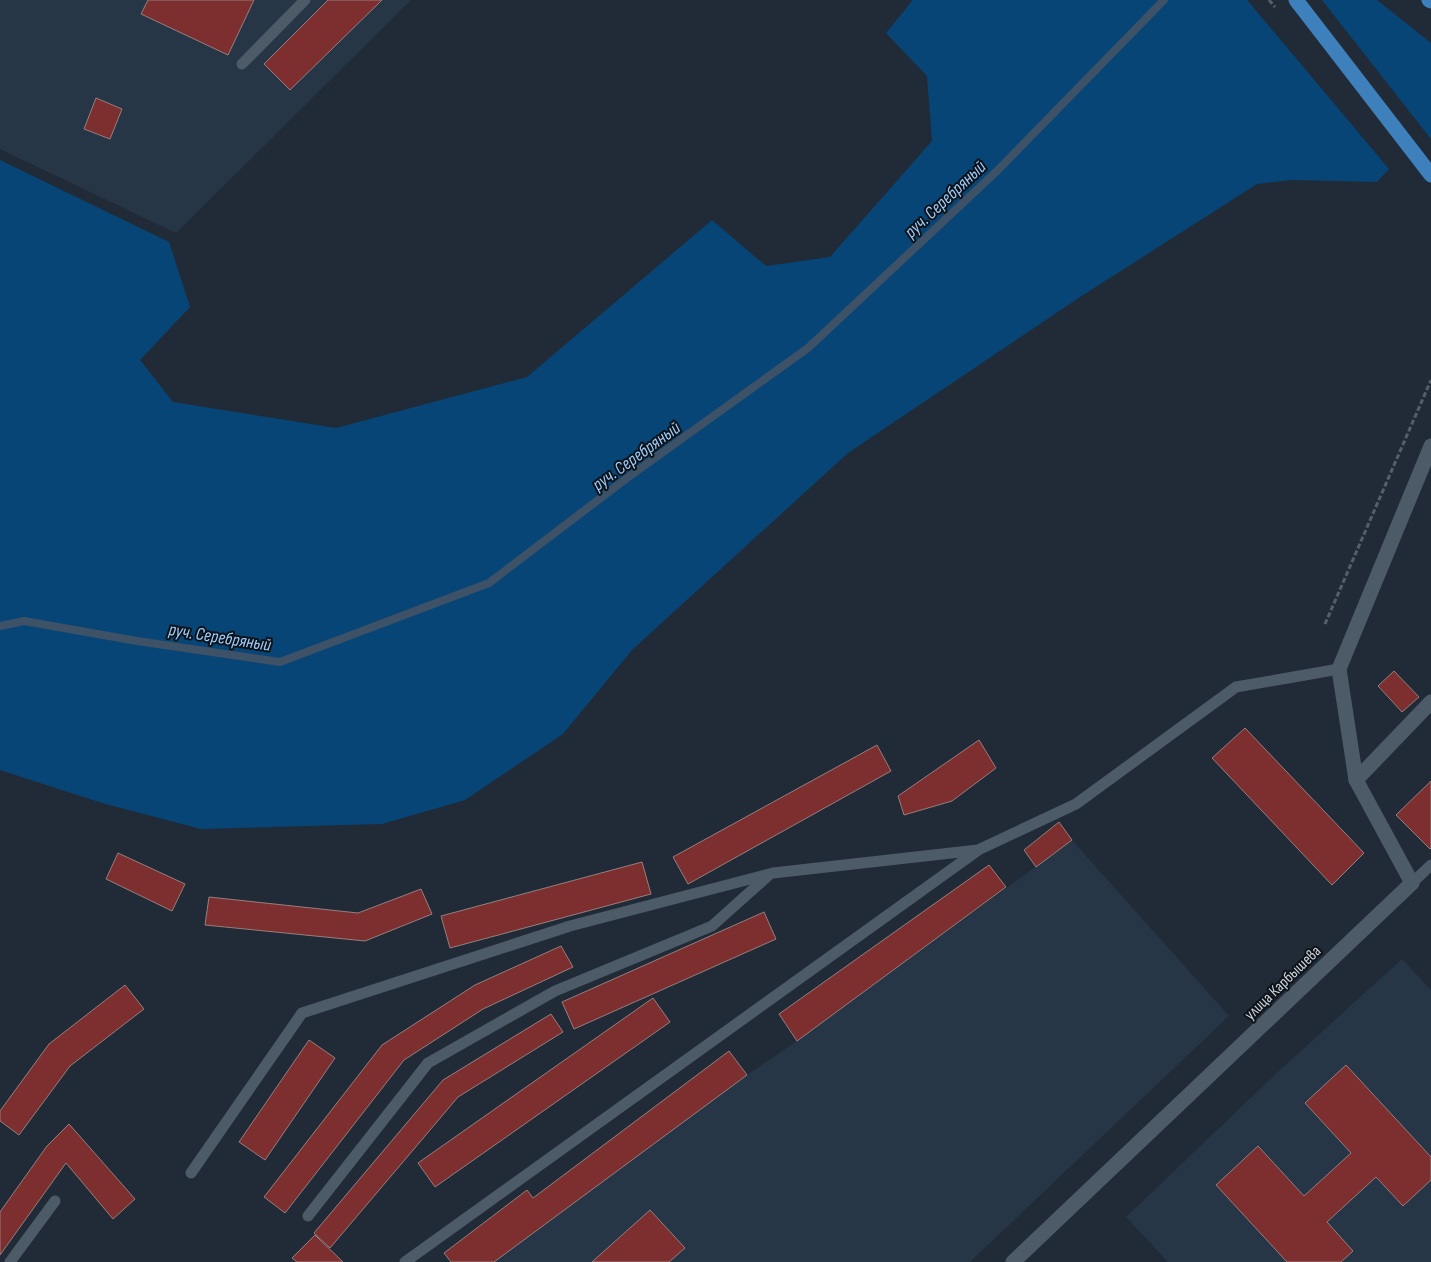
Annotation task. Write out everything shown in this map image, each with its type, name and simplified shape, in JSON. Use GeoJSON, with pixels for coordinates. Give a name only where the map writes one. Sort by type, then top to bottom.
{"type":"FeatureCollection","features":[{"type":"Feature","properties":{"kind":"main road"},"geometry":{"type":"LineString","coordinates":[[1296,0],[1431,175]]}},
{"type":"Feature","properties":{"kind":"street"},"geometry":{"type":"LineString","coordinates":[[1412,883],[1356,780],[1338,670],[1431,446]]}},
{"type":"Feature","properties":{"kind":"street"},"geometry":{"type":"LineString","coordinates":[[1356,780],[1431,702]]}},
{"type":"Feature","properties":{"kind":"street","name":"улица Карбышева"},"geometry":{"type":"LineString","coordinates":[[1013,1262],[1412,883]]}},
{"type":"Feature","properties":{"kind":"lane"},"geometry":{"type":"LineString","coordinates":[[242,64],[305,0]]}},
{"type":"Feature","properties":{"kind":"lane"},"geometry":{"type":"LineString","coordinates":[[406,1262],[978,850],[1076,804],[1236,687],[1338,670]]}},
{"type":"Feature","properties":{"kind":"lane"},"geometry":{"type":"LineString","coordinates":[[191,1173],[302,1013],[570,926],[773,873],[978,850]]}},
{"type":"Feature","properties":{"kind":"lane"},"geometry":{"type":"LineString","coordinates":[[1412,883],[1431,865]]}},
{"type":"Feature","properties":{"kind":"lane"},"geometry":{"type":"LineString","coordinates":[[308,1216],[428,1063],[555,991],[712,926],[773,873]]}},
{"type":"Feature","properties":{"kind":"lane"},"geometry":{"type":"LineString","coordinates":[[10,1262],[55,1201]]}},
{"type":"Feature","properties":{"kind":"path"},"geometry":{"type":"LineString","coordinates":[[1325,624],[1431,380]]}},
{"type":"Feature","properties":{"kind":"shaded area"},"geometry":{"type":"Polygon","coordinates":[[[0,0],[411,0],[176,233],[0,149],[0,0]]]}},
{"type":"Feature","properties":{"kind":"shaded area"},"geometry":{"type":"Polygon","coordinates":[[[913,0],[1247,0],[1389,169],[1377,182],[1290,180],[1257,184],[1077,299],[848,453],[632,650],[563,734],[465,800],[382,824],[201,829],[102,803],[0,770],[0,160],[169,242],[190,307],[140,360],[173,402],[336,428],[527,377],[712,220],[766,266],[830,257],[932,141],[927,76],[886,33],[913,0]]]}},
{"type":"Feature","properties":{"kind":"shaded area"},"geometry":{"type":"Polygon","coordinates":[[[1322,0],[1377,0],[1431,43],[1431,139],[1322,0]]]}},
{"type":"Feature","properties":{"kind":"shaded area"},"geometry":{"type":"Polygon","coordinates":[[[1072,840],[1229,1016],[970,1262],[492,1262],[606,1176],[797,1041],[1072,840]]]}},
{"type":"Feature","properties":{"kind":"shaded area"},"geometry":{"type":"Polygon","coordinates":[[[1402,959],[1431,990],[1431,1262],[1168,1262],[1126,1217],[1281,1069],[1402,959]]]}},
{"type":"Feature","properties":{"kind":"building"},"geometry":{"type":"Polygon","coordinates":[[[148,0],[254,0],[228,55],[141,14],[148,0]]]}},
{"type":"Feature","properties":{"kind":"building"},"geometry":{"type":"Polygon","coordinates":[[[328,0],[382,0],[290,90],[264,64],[328,0]]]}},
{"type":"Feature","properties":{"kind":"building"},"geometry":{"type":"Polygon","coordinates":[[[96,98],[122,109],[110,139],[84,129],[96,98]]]}},
{"type":"Feature","properties":{"kind":"building"},"geometry":{"type":"Polygon","coordinates":[[[1394,671],[1419,697],[1402,712],[1378,686],[1394,671]]]}},
{"type":"Feature","properties":{"kind":"building"},"geometry":{"type":"Polygon","coordinates":[[[1245,728],[1364,853],[1332,885],[1212,758],[1245,728]]]}},
{"type":"Feature","properties":{"kind":"building"},"geometry":{"type":"Polygon","coordinates":[[[979,740],[996,768],[952,801],[904,815],[898,796],[979,740]]]}},
{"type":"Feature","properties":{"kind":"building"},"geometry":{"type":"Polygon","coordinates":[[[877,745],[891,771],[688,884],[673,857],[877,745]]]}},
{"type":"Feature","properties":{"kind":"building"},"geometry":{"type":"Polygon","coordinates":[[[1431,781],[1431,848],[1430,849],[1396,815],[1431,781]]]}},
{"type":"Feature","properties":{"kind":"building"},"geometry":{"type":"Polygon","coordinates":[[[1059,822],[1072,840],[1036,867],[1024,850],[1059,822]]]}},
{"type":"Feature","properties":{"kind":"building"},"geometry":{"type":"Polygon","coordinates":[[[118,853],[185,884],[172,911],[106,879],[118,853]]]}},
{"type":"Feature","properties":{"kind":"building"},"geometry":{"type":"Polygon","coordinates":[[[642,862],[651,894],[450,948],[441,916],[642,862]]]}},
{"type":"Feature","properties":{"kind":"building"},"geometry":{"type":"Polygon","coordinates":[[[989,865],[1006,887],[797,1041],[779,1014],[989,865]]]}},
{"type":"Feature","properties":{"kind":"building"},"geometry":{"type":"Polygon","coordinates":[[[421,889],[432,914],[365,941],[205,925],[209,897],[358,913],[421,889]]]}},
{"type":"Feature","properties":{"kind":"building"},"geometry":{"type":"Polygon","coordinates":[[[764,912],[776,939],[574,1029],[562,1002],[764,912]]]}},
{"type":"Feature","properties":{"kind":"building"},"geometry":{"type":"Polygon","coordinates":[[[561,946],[573,967],[483,1009],[404,1060],[285,1213],[264,1197],[382,1045],[475,985],[561,946]]]}},
{"type":"Feature","properties":{"kind":"building"},"geometry":{"type":"Polygon","coordinates":[[[125,985],[144,1009],[70,1066],[19,1135],[0,1121],[0,1111],[49,1044],[125,985]]]}},
{"type":"Feature","properties":{"kind":"building"},"geometry":{"type":"Polygon","coordinates":[[[653,998],[670,1022],[435,1187],[418,1163],[653,998]]]}},
{"type":"Feature","properties":{"kind":"building"},"geometry":{"type":"Polygon","coordinates":[[[551,1014],[563,1032],[458,1097],[330,1248],[314,1233],[443,1080],[551,1014]]]}},
{"type":"Feature","properties":{"kind":"building"},"geometry":{"type":"Polygon","coordinates":[[[309,1040],[335,1058],[265,1160],[239,1142],[309,1040]]]}},
{"type":"Feature","properties":{"kind":"building"},"geometry":{"type":"Polygon","coordinates":[[[729,1051],[747,1075],[494,1262],[451,1262],[444,1253],[527,1190],[533,1198],[729,1051]]]}},
{"type":"Feature","properties":{"kind":"building"},"geometry":{"type":"Polygon","coordinates":[[[1346,1065],[1431,1157],[1431,1180],[1403,1206],[1376,1177],[1327,1222],[1353,1251],[1341,1262],[1287,1262],[1216,1185],[1258,1146],[1304,1196],[1351,1153],[1305,1103],[1346,1065]]]}},
{"type":"Feature","properties":{"kind":"building"},"geometry":{"type":"Polygon","coordinates":[[[69,1124],[135,1199],[113,1219],[66,1163],[0,1255],[0,1212],[47,1146],[69,1124]]]}},
{"type":"Feature","properties":{"kind":"building"},"geometry":{"type":"Polygon","coordinates":[[[650,1210],[685,1248],[669,1262],[592,1262],[650,1210]]]}},
{"type":"Feature","properties":{"kind":"building"},"geometry":{"type":"Polygon","coordinates":[[[315,1235],[343,1262],[297,1262],[292,1258],[315,1235]]]}},
{"type":"Feature","properties":{"kind":"waterway","name":"руч. Серебряный"},"geometry":{"type":"LineString","coordinates":[[0,626],[24,621],[137,641],[280,662],[489,583],[627,478],[808,348],[998,170],[1164,0]]}}]}
